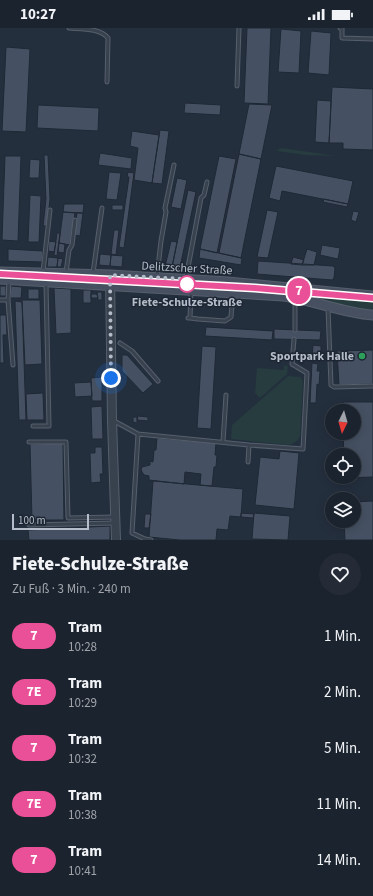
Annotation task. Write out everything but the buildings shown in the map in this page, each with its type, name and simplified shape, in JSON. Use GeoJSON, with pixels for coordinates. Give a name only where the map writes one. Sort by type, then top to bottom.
{"type":"FeatureCollection","features":[{"type":"Feature","properties":{"kind":"main road","name":"Delitzscher Straße"},"geometry":{"type":"LineString","coordinates":[[0,272],[110,286],[296,298],[345,311],[371,313]]}},
{"type":"Feature","properties":{"kind":"main road","name":"Delitzscher Straße"},"geometry":{"type":"LineString","coordinates":[[4,279],[44,277],[66,274],[93,274],[228,282],[373,296]]}},
{"type":"Feature","properties":{"kind":"street"},"geometry":{"type":"LineString","coordinates":[[110,275],[112,420],[116,540]]}},
{"type":"Feature","properties":{"kind":"lane"},"geometry":{"type":"LineString","coordinates":[[69,28],[98,30],[106,35],[109,42],[107,82]]}},
{"type":"Feature","properties":{"kind":"lane"},"geometry":{"type":"LineString","coordinates":[[237,86],[238,28]]}},
{"type":"Feature","properties":{"kind":"lane"},"geometry":{"type":"LineString","coordinates":[[340,28],[342,28],[342,38],[373,39]]}},
{"type":"Feature","properties":{"kind":"lane"},"geometry":{"type":"LineString","coordinates":[[157,278],[165,208],[174,165]]}},
{"type":"Feature","properties":{"kind":"lane"},"geometry":{"type":"LineString","coordinates":[[186,279],[201,198],[204,195],[207,182]]}},
{"type":"Feature","properties":{"kind":"lane"},"geometry":{"type":"LineString","coordinates":[[93,274],[102,208]]}},
{"type":"Feature","properties":{"kind":"lane"},"geometry":{"type":"LineString","coordinates":[[33,426],[49,426],[44,277],[50,210]]}},
{"type":"Feature","properties":{"kind":"lane"},"geometry":{"type":"LineString","coordinates":[[66,274],[75,220]]}},
{"type":"Feature","properties":{"kind":"lane"},"geometry":{"type":"LineString","coordinates":[[4,279],[8,300],[13,365]]}},
{"type":"Feature","properties":{"kind":"lane"},"geometry":{"type":"LineString","coordinates":[[191,291],[189,318],[198,320],[225,321],[232,317],[233,293]]}},
{"type":"Feature","properties":{"kind":"lane"},"geometry":{"type":"LineString","coordinates":[[295,330],[296,298]]}},
{"type":"Feature","properties":{"kind":"lane"},"geometry":{"type":"LineString","coordinates":[[0,300],[8,300]]}},
{"type":"Feature","properties":{"kind":"lane"},"geometry":{"type":"LineString","coordinates":[[328,307],[331,385],[334,387],[373,386]]}},
{"type":"Feature","properties":{"kind":"lane"},"geometry":{"type":"LineString","coordinates":[[112,420],[138,434],[303,449],[307,373],[292,364],[294,339]]}},
{"type":"Feature","properties":{"kind":"lane"},"geometry":{"type":"LineString","coordinates":[[120,343],[132,351],[158,381]]}},
{"type":"Feature","properties":{"kind":"lane"},"geometry":{"type":"LineString","coordinates":[[223,442],[226,395]]}},
{"type":"Feature","properties":{"kind":"lane"},"geometry":{"type":"LineString","coordinates":[[138,434],[132,533],[145,540],[151,540]]}},
{"type":"Feature","properties":{"kind":"lane"},"geometry":{"type":"LineString","coordinates":[[29,442],[66,442],[68,518],[115,520]]}},
{"type":"Feature","properties":{"kind":"lane"},"geometry":{"type":"LineString","coordinates":[[248,462],[249,444]]}},
{"type":"Feature","properties":{"kind":"lane"},"geometry":{"type":"LineString","coordinates":[[29,525],[115,520]]}},
{"type":"Feature","properties":{"kind":"green space"},"geometry":{"type":"Polygon","coordinates":[[[282,148],[336,156],[305,155],[277,151],[282,148]]]}},
{"type":"Feature","properties":{"kind":"green space"},"geometry":{"type":"Polygon","coordinates":[[[233,290],[306,295],[373,302],[373,308],[368,310],[233,290]]]}},
{"type":"Feature","properties":{"kind":"green space"},"geometry":{"type":"Polygon","coordinates":[[[284,366],[288,366],[287,374],[260,398],[255,393],[257,368],[284,370],[284,366]]]}},
{"type":"Feature","properties":{"kind":"green space"},"geometry":{"type":"Polygon","coordinates":[[[288,376],[300,377],[303,381],[300,436],[298,439],[288,445],[231,439],[232,425],[288,376]]]}},
{"type":"Feature","properties":{"kind":"tram line","name":"7"},"geometry":{"type":"LineString","coordinates":[[0,274],[304,291],[373,298]]}},
{"type":"Feature","properties":{"kind":"tram line"},"geometry":{"type":"LineString","coordinates":[[0,276],[286,292],[373,300]]}},
{"type":"Feature","properties":{"kind":"place","name":"Fiete-Schulze-Straße"},"geometry":{"type":"Point","coordinates":[187,284]}},
{"type":"Feature","properties":{"kind":"place","name":"Sportpark Halle"},"geometry":{"type":"Point","coordinates":[362,356]}},
{"type":"Feature","properties":{"kind":"route"},"geometry":{"type":"LineString","coordinates":[[111,378],[110,275],[186,279],[187,284]]}}]}
